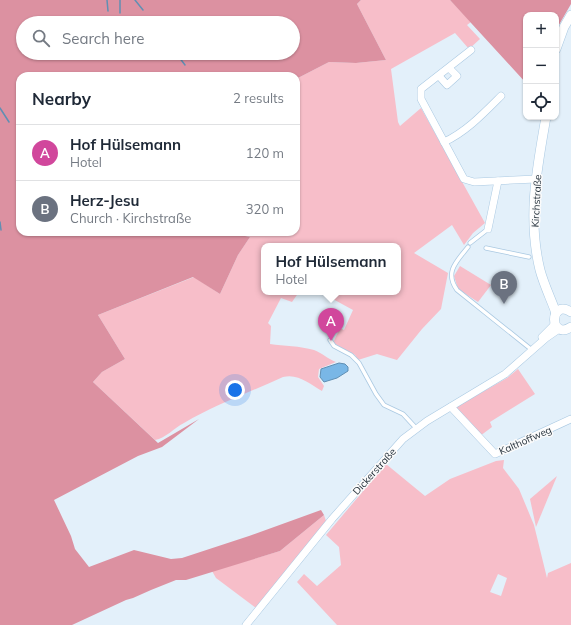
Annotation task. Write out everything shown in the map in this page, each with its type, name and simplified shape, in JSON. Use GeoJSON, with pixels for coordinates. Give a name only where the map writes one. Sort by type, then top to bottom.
{"type":"FeatureCollection","features":[{"type":"Feature","properties":{"kind":"street"},"geometry":{"type":"LineString","coordinates":[[556,48],[564,27],[571,15]]}},
{"type":"Feature","properties":{"kind":"street"},"geometry":{"type":"LineString","coordinates":[[471,50],[421,89],[421,99],[464,179],[474,182],[536,180]]}},
{"type":"Feature","properties":{"kind":"street"},"geometry":{"type":"LineString","coordinates":[[439,76],[447,85],[457,76],[449,68]]}},
{"type":"Feature","properties":{"kind":"street"},"geometry":{"type":"LineString","coordinates":[[444,142],[451,139],[471,124],[501,96]]}},
{"type":"Feature","properties":{"kind":"street","name":"Kirchstraße"},"geometry":{"type":"LineString","coordinates":[[546,120],[536,180],[534,232],[538,262],[546,284],[566,312]]}},
{"type":"Feature","properties":{"kind":"street"},"geometry":{"type":"LineString","coordinates":[[488,228],[498,181]]}},
{"type":"Feature","properties":{"kind":"street"},"geometry":{"type":"LineString","coordinates":[[565,329],[554,318],[566,312]]}},
{"type":"Feature","properties":{"kind":"street","name":"Dickerstraße"},"geometry":{"type":"LineString","coordinates":[[246,625],[340,510],[403,439],[416,428],[501,377],[532,351],[543,336],[565,329]]}},
{"type":"Feature","properties":{"kind":"street","name":"Kalthoffweg"},"geometry":{"type":"LineString","coordinates":[[450,407],[495,454],[571,420]]}},
{"type":"Feature","properties":{"kind":"lane"},"geometry":{"type":"LineString","coordinates":[[470,243],[488,228]]}},
{"type":"Feature","properties":{"kind":"lane"},"geometry":{"type":"LineString","coordinates":[[468,247],[451,270],[452,284],[457,290],[532,351]]}},
{"type":"Feature","properties":{"kind":"lane"},"geometry":{"type":"LineString","coordinates":[[486,248],[529,257]]}},
{"type":"Feature","properties":{"kind":"lane"},"geometry":{"type":"LineString","coordinates":[[330,340],[334,346],[351,356],[359,363],[376,394],[384,405],[403,414],[416,428]]}},
{"type":"Feature","properties":{"kind":"shaded area"},"geometry":{"type":"Polygon","coordinates":[[[0,0],[361,0],[357,4],[386,60],[356,63],[329,62],[300,77],[300,72],[16,72],[16,236],[250,237],[238,255],[220,294],[193,277],[98,315],[125,359],[102,372],[93,382],[158,443],[199,419],[162,447],[138,456],[54,500],[71,536],[75,549],[89,567],[134,550],[171,559],[182,558],[321,510],[324,515],[280,551],[186,580],[176,580],[126,600],[72,625],[0,625],[0,0]]]}},
{"type":"Feature","properties":{"kind":"shaded area"},"geometry":{"type":"Polygon","coordinates":[[[361,0],[450,0],[471,22],[467,25],[480,39],[469,49],[455,33],[391,69],[398,122],[400,126],[421,108],[485,223],[473,233],[464,245],[452,225],[414,253],[448,273],[441,309],[422,329],[397,360],[377,354],[358,360],[355,355],[333,343],[340,328],[344,330],[353,310],[326,295],[401,295],[401,243],[261,243],[261,295],[297,295],[292,302],[281,298],[268,323],[271,326],[270,344],[314,350],[336,362],[319,369],[318,377],[324,386],[322,391],[299,378],[288,376],[283,377],[208,410],[180,425],[163,437],[155,440],[93,382],[102,372],[125,359],[98,315],[194,277],[220,294],[238,255],[250,237],[245,236],[300,236],[300,77],[329,62],[356,63],[386,60],[357,4],[361,0]]]}},
{"type":"Feature","properties":{"kind":"shaded area"},"geometry":{"type":"Polygon","coordinates":[[[450,0],[571,0],[571,4],[559,25],[559,12],[523,12],[523,80],[450,0]]]}},
{"type":"Feature","properties":{"kind":"shaded area"},"geometry":{"type":"Polygon","coordinates":[[[460,266],[491,285],[478,302],[458,289],[454,276],[460,266]]]}},
{"type":"Feature","properties":{"kind":"shaded area"},"geometry":{"type":"Polygon","coordinates":[[[518,369],[535,394],[490,422],[492,427],[480,436],[456,407],[507,378],[518,369]]]}},
{"type":"Feature","properties":{"kind":"shaded area"},"geometry":{"type":"Polygon","coordinates":[[[504,460],[503,468],[519,489],[534,525],[547,578],[548,573],[571,563],[571,625],[337,625],[297,582],[304,574],[317,586],[341,565],[339,547],[326,535],[386,464],[425,496],[450,479],[496,461],[504,460]],[[498,574],[490,592],[501,596],[507,578],[498,574]]]}},
{"type":"Feature","properties":{"kind":"shaded area"},"geometry":{"type":"Polygon","coordinates":[[[557,476],[536,527],[530,499],[557,476]]]}},
{"type":"Feature","properties":{"kind":"shaded area"},"geometry":{"type":"Polygon","coordinates":[[[324,515],[326,521],[256,608],[216,578],[212,571],[280,551],[324,515]]]}},
{"type":"Feature","properties":{"kind":"water"},"geometry":{"type":"Polygon","coordinates":[[[339,363],[345,364],[348,367],[348,371],[337,378],[324,382],[320,377],[321,369],[339,363]]]}},
{"type":"Feature","properties":{"kind":"waterway"},"geometry":{"type":"LineString","coordinates":[[107,0],[108,11]]}},
{"type":"Feature","properties":{"kind":"waterway"},"geometry":{"type":"LineString","coordinates":[[120,0],[120,13]]}},
{"type":"Feature","properties":{"kind":"waterway"},"geometry":{"type":"LineString","coordinates":[[135,0],[143,10]]}},
{"type":"Feature","properties":{"kind":"waterway"},"geometry":{"type":"LineString","coordinates":[[181,60],[185,65]]}},
{"type":"Feature","properties":{"kind":"waterway"},"geometry":{"type":"LineString","coordinates":[[0,108],[9,122]]}},
{"type":"Feature","properties":{"kind":"waterway"},"geometry":{"type":"LineString","coordinates":[[0,222],[1,230]]}},
{"type":"Feature","properties":{"kind":"place","name":"Herz-Jesu"},"geometry":{"type":"Point","coordinates":[504,304]}},
{"type":"Feature","properties":{"kind":"place","name":"Hof Hülsemann"},"geometry":{"type":"Point","coordinates":[331,341]}}]}
